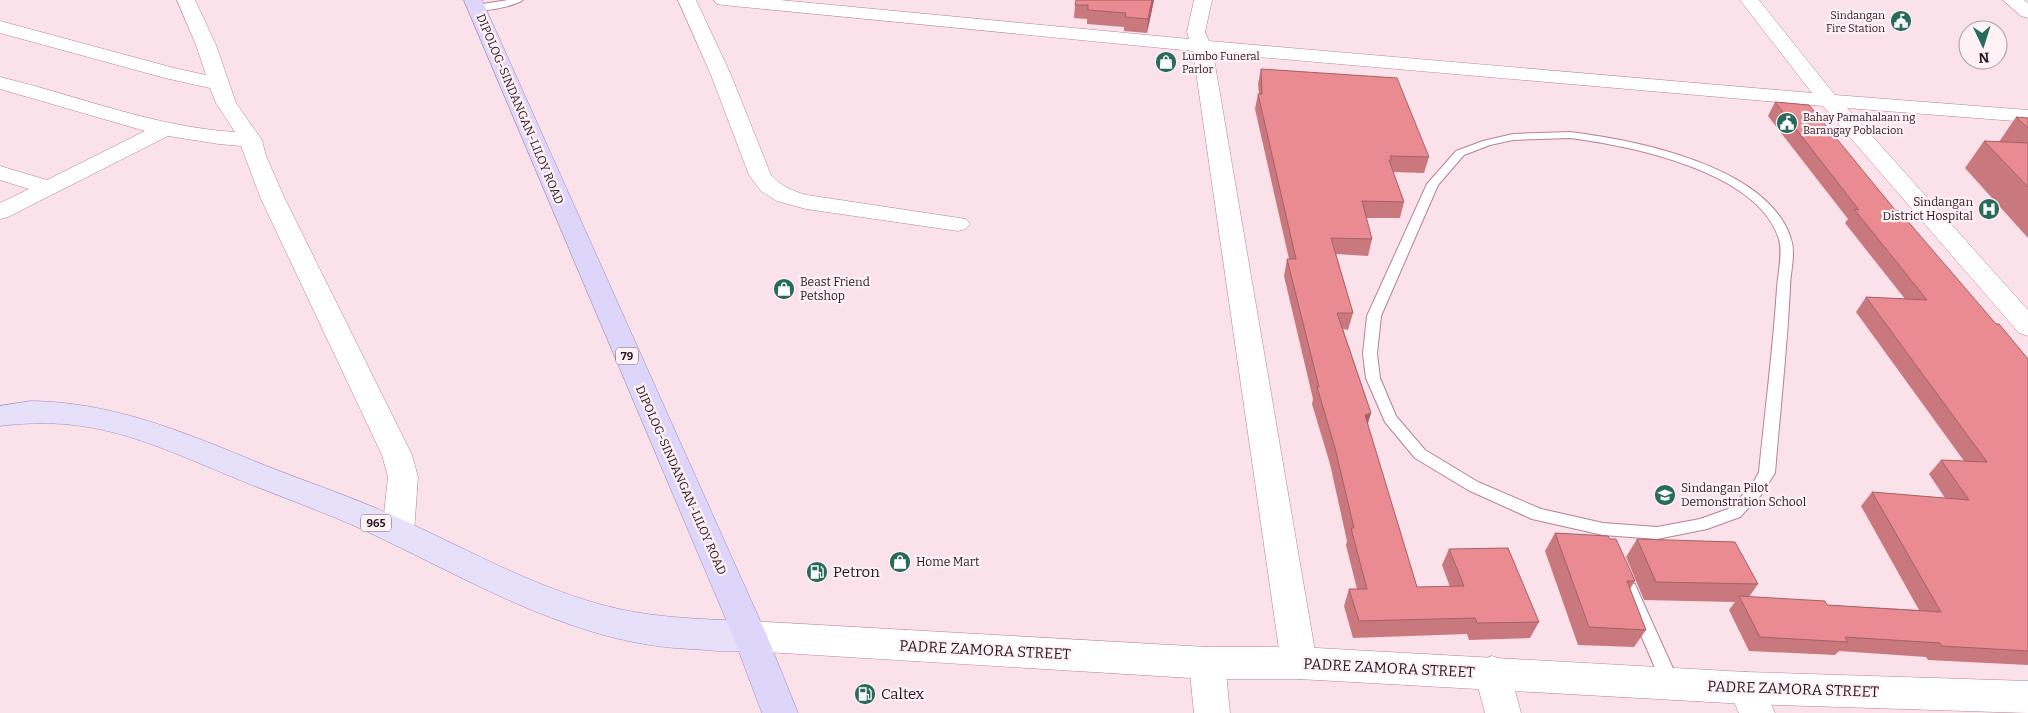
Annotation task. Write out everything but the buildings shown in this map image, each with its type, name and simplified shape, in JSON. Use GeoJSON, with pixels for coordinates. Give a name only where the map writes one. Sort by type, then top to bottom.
{"type":"FeatureCollection","features":[{"type":"Feature","properties":{"kind":"highway","name":"DIPOLOG-SINDANGAN-LILOY ROAD"},"geometry":{"type":"LineString","coordinates":[[474,4],[750,636],[780,713]]}},
{"type":"Feature","properties":{"kind":"main road","name":"965"},"geometry":{"type":"LineString","coordinates":[[0,416],[46,410],[79,413],[154,434],[218,458],[398,532],[508,586],[564,608],[657,632],[750,636]]}},
{"type":"Feature","properties":{"kind":"street"},"geometry":{"type":"LineString","coordinates":[[186,0],[206,45],[226,103],[251,140],[255,156],[273,199],[397,454],[403,477],[398,532]]}},
{"type":"Feature","properties":{"kind":"street"},"geometry":{"type":"LineString","coordinates":[[687,0],[720,74],[760,175],[766,185],[785,196],[806,202],[958,224]]}},
{"type":"Feature","properties":{"kind":"street"},"geometry":{"type":"LineString","coordinates":[[724,0],[1202,46],[1830,102],[2028,116]]}},
{"type":"Feature","properties":{"kind":"street"},"geometry":{"type":"LineString","coordinates":[[1203,0],[1196,32],[1202,46],[1299,663]]}},
{"type":"Feature","properties":{"kind":"street"},"geometry":{"type":"LineString","coordinates":[[1749,0],[1830,102],[2016,301],[2028,327]]}},
{"type":"Feature","properties":{"kind":"street"},"geometry":{"type":"LineString","coordinates":[[2012,0],[2028,12]]}},
{"type":"Feature","properties":{"kind":"street"},"geometry":{"type":"LineString","coordinates":[[0,27],[172,74],[218,83]]}},
{"type":"Feature","properties":{"kind":"street"},"geometry":{"type":"LineString","coordinates":[[0,83],[165,129],[226,140],[251,140]]}},
{"type":"Feature","properties":{"kind":"street"},"geometry":{"type":"LineString","coordinates":[[0,212],[165,129]]}},
{"type":"Feature","properties":{"kind":"street"},"geometry":{"type":"LineString","coordinates":[[0,173],[49,188]]}},
{"type":"Feature","properties":{"kind":"street","name":"PADRE ZAMORA STREET"},"geometry":{"type":"LineString","coordinates":[[750,636],[1207,663],[1299,663],[1492,672],[1671,684],[1752,701],[2028,698]]}},
{"type":"Feature","properties":{"kind":"street"},"geometry":{"type":"LineString","coordinates":[[1207,663],[1212,713]]}},
{"type":"Feature","properties":{"kind":"street"},"geometry":{"type":"LineString","coordinates":[[1492,672],[1503,713]]}},
{"type":"Feature","properties":{"kind":"lane"},"geometry":{"type":"LineString","coordinates":[[474,4],[496,6],[518,0]]}},
{"type":"Feature","properties":{"kind":"lane"},"geometry":{"type":"LineString","coordinates":[[1570,135],[1597,137],[1675,157],[1708,170],[1741,187],[1763,204],[1780,225],[1786,241],[1767,473],[1756,491],[1734,513],[1701,524],[1657,533],[1603,529],[1538,515],[1473,486],[1420,454],[1390,418],[1373,378],[1370,354],[1374,316],[1433,184],[1460,154],[1487,143],[1513,137],[1570,135]]}},
{"type":"Feature","properties":{"kind":"lane"},"geometry":{"type":"LineString","coordinates":[[1603,529],[1611,547]]}},
{"type":"Feature","properties":{"kind":"lane"},"geometry":{"type":"LineString","coordinates":[[1623,575],[1671,684]]}},
{"type":"Feature","properties":{"kind":"place","name":"Sindangan Fire Station"},"geometry":{"type":"Point","coordinates":[1901,21]}},
{"type":"Feature","properties":{"kind":"place","name":"Lumbo Funeral Parlor"},"geometry":{"type":"Point","coordinates":[1166,62]}},
{"type":"Feature","properties":{"kind":"place","name":"Bahay Pamahalaan ng Barangay Poblacion"},"geometry":{"type":"Point","coordinates":[1787,123]}},
{"type":"Feature","properties":{"kind":"place","name":"Sindangan District Hospital"},"geometry":{"type":"Point","coordinates":[1989,209]}},
{"type":"Feature","properties":{"kind":"place","name":"Beast Friend Petshop"},"geometry":{"type":"Point","coordinates":[784,289]}},
{"type":"Feature","properties":{"kind":"place","name":"Sindangan Pilot Demonstration School"},"geometry":{"type":"Point","coordinates":[1665,495]}},
{"type":"Feature","properties":{"kind":"place","name":"Home Mart"},"geometry":{"type":"Point","coordinates":[900,562]}},
{"type":"Feature","properties":{"kind":"place","name":"Petron"},"geometry":{"type":"Point","coordinates":[817,572]}},
{"type":"Feature","properties":{"kind":"place","name":"Caltex"},"geometry":{"type":"Point","coordinates":[865,694]}}]}
